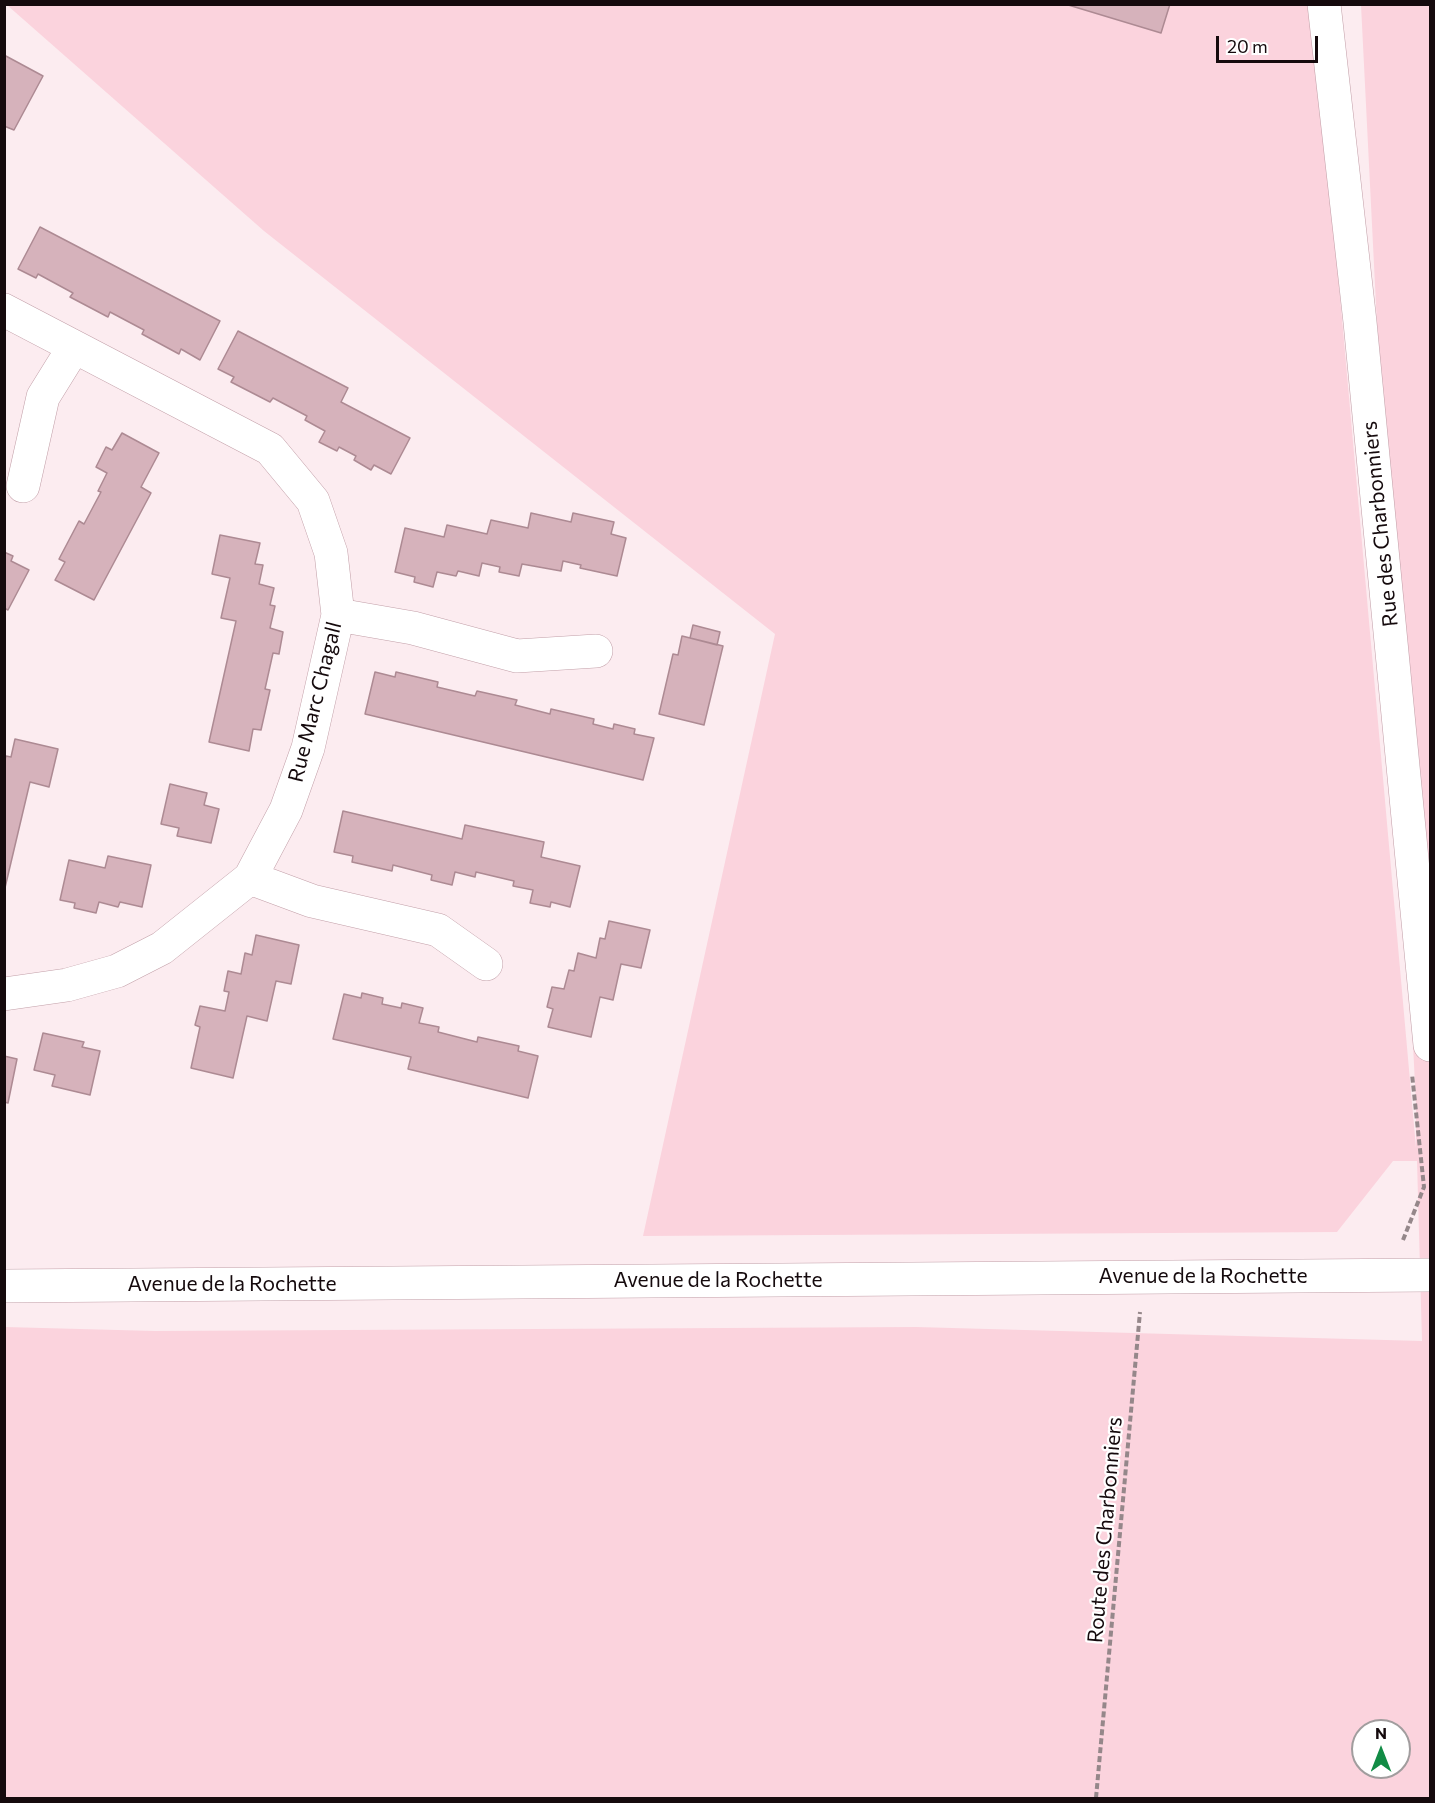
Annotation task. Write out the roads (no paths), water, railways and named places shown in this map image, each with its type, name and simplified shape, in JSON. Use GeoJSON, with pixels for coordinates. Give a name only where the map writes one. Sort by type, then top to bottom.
{"type":"FeatureCollection","features":[{"type":"Feature","properties":{"kind":"street","name":"Rue des Charbonniers"},"geometry":{"type":"LineString","coordinates":[[1324,4],[1360,322],[1431,1045]]}},
{"type":"Feature","properties":{"kind":"street","name":"Rue Marc Chagall"},"geometry":{"type":"LineString","coordinates":[[4,310],[270,448],[313,501],[331,553],[338,615],[308,748],[286,810],[250,878],[162,948],[117,971],[67,986],[4,994]]}},
{"type":"Feature","properties":{"kind":"street"},"geometry":{"type":"LineString","coordinates":[[22,486],[44,397],[74,347]]}},
{"type":"Feature","properties":{"kind":"street"},"geometry":{"type":"LineString","coordinates":[[338,615],[413,628],[517,656],[596,651]]}},
{"type":"Feature","properties":{"kind":"street"},"geometry":{"type":"LineString","coordinates":[[250,878],[312,901],[438,930],[486,964]]}},
{"type":"Feature","properties":{"kind":"street","name":"Avenue de la Rochette"},"geometry":{"type":"LineString","coordinates":[[4,1286],[1431,1275]]}}]}
